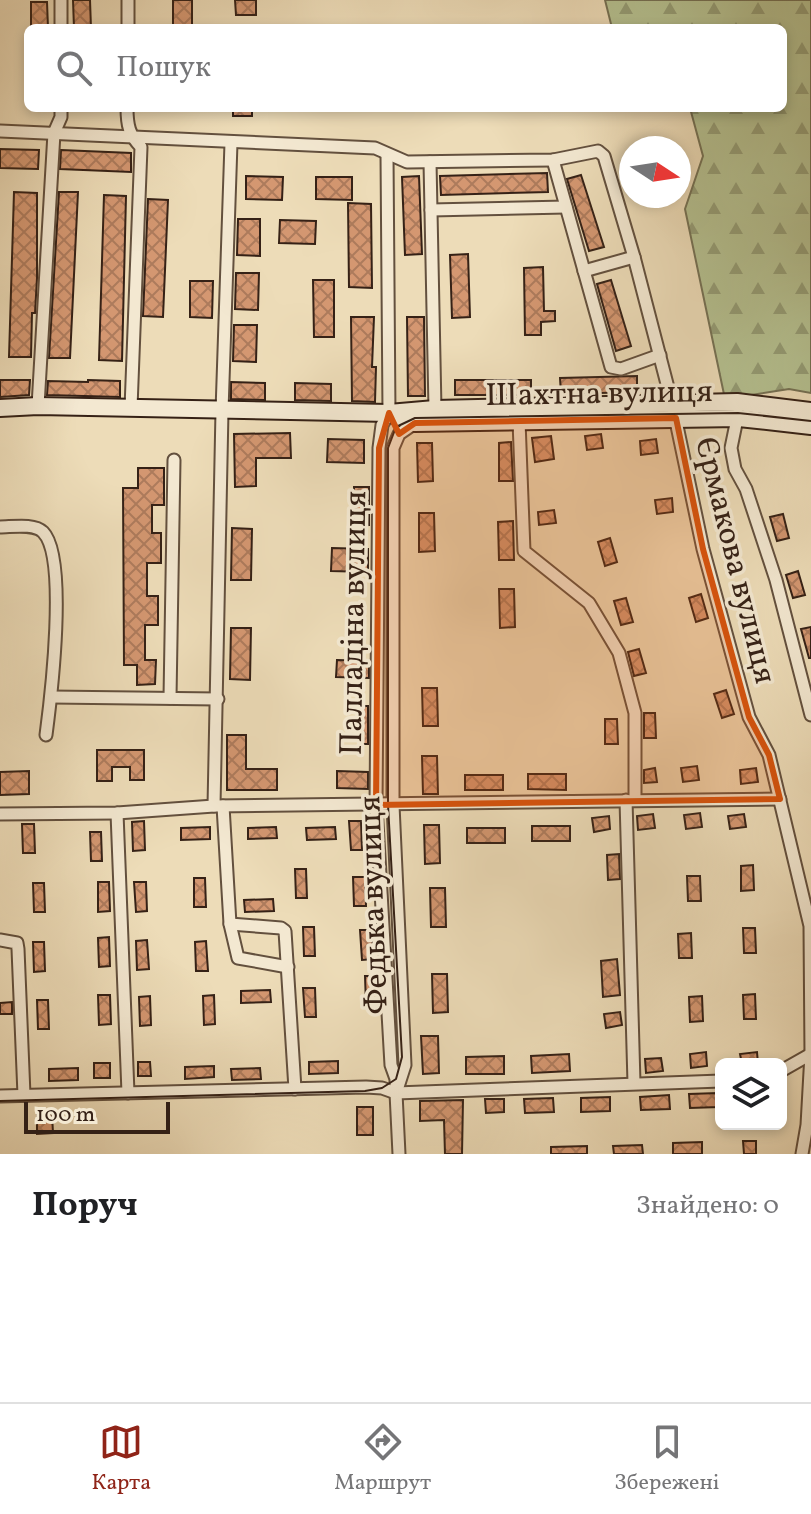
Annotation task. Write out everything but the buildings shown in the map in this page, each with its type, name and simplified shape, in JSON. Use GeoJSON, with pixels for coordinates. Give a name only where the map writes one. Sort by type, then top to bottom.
{"type":"FeatureCollection","features":[{"type":"Feature","properties":{"kind":"main road","name":"Шахтна вулиця"},"geometry":{"type":"LineString","coordinates":[[0,408],[38,406],[389,413],[435,409],[811,411]]}},
{"type":"Feature","properties":{"kind":"main road","name":"Шахтна вулиця"},"geometry":{"type":"LineString","coordinates":[[389,413],[415,423],[519,421],[674,410]]}},
{"type":"Feature","properties":{"kind":"main road","name":"Шахтна вулиця"},"geometry":{"type":"LineString","coordinates":[[738,410],[811,426]]}},
{"type":"Feature","properties":{"kind":"street"},"geometry":{"type":"LineString","coordinates":[[61,0],[61,24]]}},
{"type":"Feature","properties":{"kind":"street"},"geometry":{"type":"LineString","coordinates":[[128,0],[128,24]]}},
{"type":"Feature","properties":{"kind":"street"},"geometry":{"type":"LineString","coordinates":[[38,406],[54,133],[61,112]]}},
{"type":"Feature","properties":{"kind":"street"},"geometry":{"type":"LineString","coordinates":[[127,112],[131,138],[141,147],[131,408]]}},
{"type":"Feature","properties":{"kind":"street","name":"Єрмакова вулиця"},"geometry":{"type":"LineString","coordinates":[[0,131],[375,148],[407,162],[553,160],[590,151],[598,151],[604,156],[674,410],[703,549],[749,717],[769,755],[810,926],[811,1054],[802,1154]]}},
{"type":"Feature","properties":{"kind":"street"},"geometry":{"type":"LineString","coordinates":[[231,143],[222,411],[219,806],[230,924],[238,958],[288,967]]}},
{"type":"Feature","properties":{"kind":"street","name":"Палладіна вулиця"},"geometry":{"type":"LineString","coordinates":[[387,155],[389,413],[382,425],[379,448],[376,805],[391,1065],[396,1079],[396,1093]]}},
{"type":"Feature","properties":{"kind":"street"},"geometry":{"type":"LineString","coordinates":[[553,160],[611,367],[621,369],[660,355]]}},
{"type":"Feature","properties":{"kind":"street"},"geometry":{"type":"LineString","coordinates":[[430,162],[435,409]]}},
{"type":"Feature","properties":{"kind":"street"},"geometry":{"type":"LineString","coordinates":[[431,210],[566,207]]}},
{"type":"Feature","properties":{"kind":"street"},"geometry":{"type":"LineString","coordinates":[[584,271],[634,257]]}},
{"type":"Feature","properties":{"kind":"street"},"geometry":{"type":"LineString","coordinates":[[738,410],[731,448],[735,469],[746,489],[776,580],[811,715]]}},
{"type":"Feature","properties":{"kind":"street"},"geometry":{"type":"LineString","coordinates":[[389,413],[399,434],[415,423]]}},
{"type":"Feature","properties":{"kind":"street"},"geometry":{"type":"LineString","coordinates":[[519,421],[524,551],[589,603],[619,653],[635,713],[630,800],[634,1083]]}},
{"type":"Feature","properties":{"kind":"street","name":"Федька вулиця"},"geometry":{"type":"LineString","coordinates":[[399,434],[393,448],[393,805],[405,1065],[396,1093],[399,1154]]}},
{"type":"Feature","properties":{"kind":"street"},"geometry":{"type":"LineString","coordinates":[[170,698],[174,460]]}},
{"type":"Feature","properties":{"kind":"street"},"geometry":{"type":"LineString","coordinates":[[0,527],[37,528],[50,542],[57,575],[46,735]]}},
{"type":"Feature","properties":{"kind":"street"},"geometry":{"type":"LineString","coordinates":[[51,697],[218,699]]}},
{"type":"Feature","properties":{"kind":"street"},"geometry":{"type":"LineString","coordinates":[[0,814],[117,813],[219,806],[780,799]]}},
{"type":"Feature","properties":{"kind":"street"},"geometry":{"type":"LineString","coordinates":[[117,813],[128,1093]]}},
{"type":"Feature","properties":{"kind":"street"},"geometry":{"type":"LineString","coordinates":[[230,924],[281,928],[285,931],[295,1089]]}},
{"type":"Feature","properties":{"kind":"street"},"geometry":{"type":"LineString","coordinates":[[0,940],[17,943],[18,949],[24,1095]]}},
{"type":"Feature","properties":{"kind":"street"},"geometry":{"type":"LineString","coordinates":[[787,1068],[811,1054]]}},
{"type":"Feature","properties":{"kind":"street"},"geometry":{"type":"LineString","coordinates":[[0,1096],[366,1087],[396,1093],[715,1081]]}},
{"type":"Feature","properties":{"kind":"highlighted area"},"geometry":{"type":"Polygon","coordinates":[[[389,413],[399,434],[415,423],[676,418],[703,549],[749,717],[769,755],[780,799],[376,805],[379,448],[389,413]]]}},
{"type":"Feature","properties":{"kind":"green space"},"geometry":{"type":"Polygon","coordinates":[[[605,0],[811,0],[811,393],[789,389],[725,399],[685,209],[691,208],[691,191],[703,156],[691,112],[787,112],[787,24],[611,24],[605,0]]]}},
{"type":"Feature","properties":{"kind":"tram line"},"geometry":{"type":"LineString","coordinates":[[0,1101],[365,1091],[382,1088],[396,1079],[402,1057],[388,805],[388,448],[396,427],[415,418],[738,413],[811,421]]}}]}
